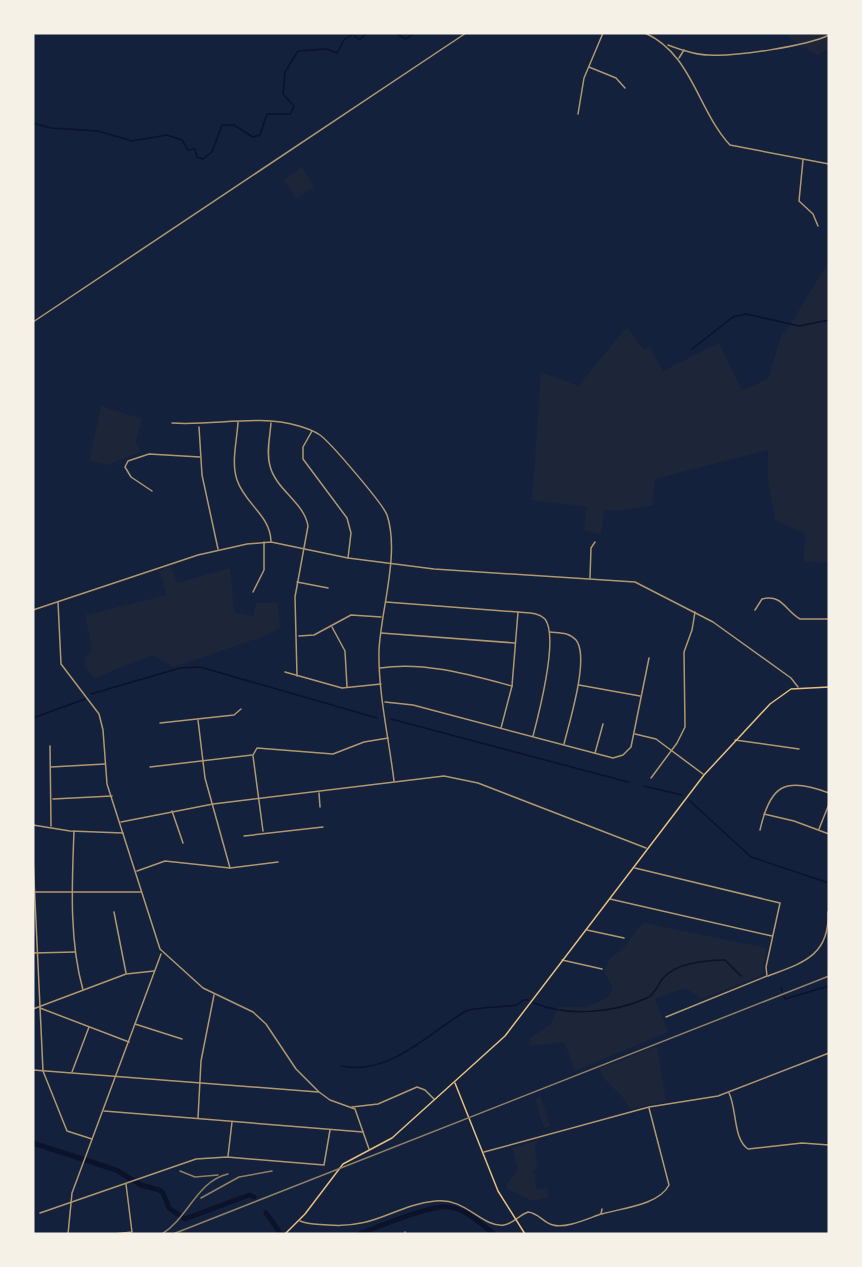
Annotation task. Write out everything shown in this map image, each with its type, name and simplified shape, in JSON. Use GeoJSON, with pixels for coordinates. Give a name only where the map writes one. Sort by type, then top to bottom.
{"type":"FeatureCollection","features":[{"type":"Feature","properties":{"kind":"main road"},"geometry":{"type":"LineString","coordinates":[[285,1234],[300,1220],[343,1164],[390,1140],[505,1036],[704,775],[776,698],[798,687],[829,687]]}},
{"type":"Feature","properties":{"kind":"main road"},"geometry":{"type":"LineString","coordinates":[[455,1082],[498,1191],[525,1234]]}},
{"type":"Feature","properties":{"kind":"street"},"geometry":{"type":"LineString","coordinates":[[33,322],[466,33]]}},
{"type":"Feature","properties":{"kind":"street"},"geometry":{"type":"LineString","coordinates":[[578,114],[588,66],[603,33]]}},
{"type":"Feature","properties":{"kind":"street"},"geometry":{"type":"LineString","coordinates":[[645,33],[666,44],[707,55],[807,42],[829,35]]}},
{"type":"Feature","properties":{"kind":"street"},"geometry":{"type":"LineString","coordinates":[[666,44],[678,59],[730,145],[829,164]]}},
{"type":"Feature","properties":{"kind":"street"},"geometry":{"type":"LineString","coordinates":[[678,59],[684,50]]}},
{"type":"Feature","properties":{"kind":"street"},"geometry":{"type":"LineString","coordinates":[[588,66],[616,78],[625,88]]}},
{"type":"Feature","properties":{"kind":"street"},"geometry":{"type":"LineString","coordinates":[[803,160],[799,201],[813,214],[818,226]]}},
{"type":"Feature","properties":{"kind":"street"},"geometry":{"type":"LineString","coordinates":[[238,421],[234,460],[236,477],[246,498],[268,525],[271,542]]}},
{"type":"Feature","properties":{"kind":"street"},"geometry":{"type":"LineString","coordinates":[[172,423],[199,425],[238,421],[271,422],[298,425],[312,430],[331,446],[387,513],[391,536],[382,617],[381,668],[394,782]]}},
{"type":"Feature","properties":{"kind":"street"},"geometry":{"type":"LineString","coordinates":[[271,422],[268,452],[270,468],[279,484],[307,520],[308,529],[296,581],[297,676]]}},
{"type":"Feature","properties":{"kind":"street"},"geometry":{"type":"LineString","coordinates":[[199,425],[200,457],[218,550]]}},
{"type":"Feature","properties":{"kind":"street"},"geometry":{"type":"LineString","coordinates":[[312,430],[303,447],[303,459],[307,468],[345,513],[351,533],[348,558]]}},
{"type":"Feature","properties":{"kind":"street"},"geometry":{"type":"LineString","coordinates":[[152,491],[131,477],[126,464],[149,454],[200,457]]}},
{"type":"Feature","properties":{"kind":"street"},"geometry":{"type":"LineString","coordinates":[[253,592],[264,570],[264,542]]}},
{"type":"Feature","properties":{"kind":"street"},"geometry":{"type":"LineString","coordinates":[[33,610],[165,565],[218,550],[271,542],[389,564],[635,582],[729,632],[791,678],[798,687]]}},
{"type":"Feature","properties":{"kind":"street"},"geometry":{"type":"LineString","coordinates":[[590,578],[591,548],[595,542]]}},
{"type":"Feature","properties":{"kind":"street"},"geometry":{"type":"LineString","coordinates":[[296,581],[328,588]]}},
{"type":"Feature","properties":{"kind":"street"},"geometry":{"type":"LineString","coordinates":[[755,610],[762,598],[770,597],[784,603],[800,619],[829,619]]}},
{"type":"Feature","properties":{"kind":"street"},"geometry":{"type":"LineString","coordinates":[[58,602],[61,664],[99,714],[103,730],[105,764],[112,796],[162,952],[197,983],[259,1018],[296,1069],[330,1100],[352,1107],[378,1104],[417,1087],[423,1089],[434,1100]]}},
{"type":"Feature","properties":{"kind":"street"},"geometry":{"type":"LineString","coordinates":[[384,602],[539,614],[546,620],[550,632],[545,688],[532,736]]}},
{"type":"Feature","properties":{"kind":"street"},"geometry":{"type":"LineString","coordinates":[[501,729],[512,686],[518,612]]}},
{"type":"Feature","properties":{"kind":"street"},"geometry":{"type":"LineString","coordinates":[[651,778],[672,751],[686,722],[684,652],[692,630],[695,612]]}},
{"type":"Feature","properties":{"kind":"street"},"geometry":{"type":"LineString","coordinates":[[298,636],[314,635],[351,615],[382,617]]}},
{"type":"Feature","properties":{"kind":"street"},"geometry":{"type":"LineString","coordinates":[[332,626],[345,651],[348,673],[346,688]]}},
{"type":"Feature","properties":{"kind":"street"},"geometry":{"type":"LineString","coordinates":[[550,632],[569,634],[577,642],[580,650],[578,685],[563,745]]}},
{"type":"Feature","properties":{"kind":"street"},"geometry":{"type":"LineString","coordinates":[[381,633],[515,643]]}},
{"type":"Feature","properties":{"kind":"street"},"geometry":{"type":"LineString","coordinates":[[384,702],[413,705],[613,758],[622,755],[631,747],[649,658]]}},
{"type":"Feature","properties":{"kind":"street"},"geometry":{"type":"LineString","coordinates":[[381,668],[392,666],[454,671],[512,686]]}},
{"type":"Feature","properties":{"kind":"street"},"geometry":{"type":"LineString","coordinates":[[285,672],[346,688],[382,684]]}},
{"type":"Feature","properties":{"kind":"street"},"geometry":{"type":"LineString","coordinates":[[578,685],[641,696]]}},
{"type":"Feature","properties":{"kind":"street"},"geometry":{"type":"LineString","coordinates":[[160,723],[234,715],[241,709]]}},
{"type":"Feature","properties":{"kind":"street"},"geometry":{"type":"LineString","coordinates":[[198,720],[202,761],[230,868]]}},
{"type":"Feature","properties":{"kind":"street"},"geometry":{"type":"LineString","coordinates":[[595,754],[603,724]]}},
{"type":"Feature","properties":{"kind":"street"},"geometry":{"type":"LineString","coordinates":[[634,734],[653,737],[704,775]]}},
{"type":"Feature","properties":{"kind":"street"},"geometry":{"type":"LineString","coordinates":[[263,833],[253,755],[256,748],[333,754],[364,742],[388,738]]}},
{"type":"Feature","properties":{"kind":"street"},"geometry":{"type":"LineString","coordinates":[[735,740],[799,749]]}},
{"type":"Feature","properties":{"kind":"street"},"geometry":{"type":"LineString","coordinates":[[50,746],[51,827]]}},
{"type":"Feature","properties":{"kind":"street"},"geometry":{"type":"LineString","coordinates":[[150,767],[253,755]]}},
{"type":"Feature","properties":{"kind":"street"},"geometry":{"type":"LineString","coordinates":[[51,767],[105,764]]}},
{"type":"Feature","properties":{"kind":"street"},"geometry":{"type":"LineString","coordinates":[[120,822],[213,804],[434,776],[466,780],[647,848]]}},
{"type":"Feature","properties":{"kind":"street"},"geometry":{"type":"LineString","coordinates":[[760,830],[771,796],[783,787],[801,786],[829,793]]}},
{"type":"Feature","properties":{"kind":"street"},"geometry":{"type":"LineString","coordinates":[[319,791],[320,807]]}},
{"type":"Feature","properties":{"kind":"street"},"geometry":{"type":"LineString","coordinates":[[52,800],[112,796]]}},
{"type":"Feature","properties":{"kind":"street"},"geometry":{"type":"LineString","coordinates":[[819,830],[829,804]]}},
{"type":"Feature","properties":{"kind":"street"},"geometry":{"type":"LineString","coordinates":[[172,811],[183,843]]}},
{"type":"Feature","properties":{"kind":"street"},"geometry":{"type":"LineString","coordinates":[[764,814],[829,834]]}},
{"type":"Feature","properties":{"kind":"street"},"geometry":{"type":"LineString","coordinates":[[33,825],[74,831],[124,833]]}},
{"type":"Feature","properties":{"kind":"street"},"geometry":{"type":"LineString","coordinates":[[244,836],[323,827]]}},
{"type":"Feature","properties":{"kind":"street"},"geometry":{"type":"LineString","coordinates":[[74,831],[72,892],[76,952],[83,990]]}},
{"type":"Feature","properties":{"kind":"street"},"geometry":{"type":"LineString","coordinates":[[33,858],[35,953],[43,1071],[67,1131],[92,1139]]}},
{"type":"Feature","properties":{"kind":"street"},"geometry":{"type":"LineString","coordinates":[[136,871],[165,861],[230,868],[278,862]]}},
{"type":"Feature","properties":{"kind":"street"},"geometry":{"type":"LineString","coordinates":[[634,867],[780,903],[766,967],[767,976]]}},
{"type":"Feature","properties":{"kind":"street"},"geometry":{"type":"LineString","coordinates":[[34,892],[142,892]]}},
{"type":"Feature","properties":{"kind":"street"},"geometry":{"type":"LineString","coordinates":[[610,899],[773,937]]}},
{"type":"Feature","properties":{"kind":"street"},"geometry":{"type":"LineString","coordinates":[[114,912],[126,974]]}},
{"type":"Feature","properties":{"kind":"street"},"geometry":{"type":"LineString","coordinates":[[666,1017],[807,961],[816,954],[823,937],[828,912]]}},
{"type":"Feature","properties":{"kind":"street"},"geometry":{"type":"LineString","coordinates":[[586,930],[624,938]]}},
{"type":"Feature","properties":{"kind":"street"},"geometry":{"type":"LineString","coordinates":[[35,953],[76,952]]}},
{"type":"Feature","properties":{"kind":"street"},"geometry":{"type":"LineString","coordinates":[[68,1234],[70,1203],[83,1162],[162,952]]}},
{"type":"Feature","properties":{"kind":"street"},"geometry":{"type":"LineString","coordinates":[[562,960],[602,969]]}},
{"type":"Feature","properties":{"kind":"street"},"geometry":{"type":"LineString","coordinates":[[33,1009],[126,974],[155,971]]}},
{"type":"Feature","properties":{"kind":"street"},"geometry":{"type":"LineString","coordinates":[[198,1119],[203,1048],[215,994]]}},
{"type":"Feature","properties":{"kind":"street"},"geometry":{"type":"LineString","coordinates":[[39,1007],[129,1042]]}},
{"type":"Feature","properties":{"kind":"street"},"geometry":{"type":"LineString","coordinates":[[135,1024],[182,1039]]}},
{"type":"Feature","properties":{"kind":"street"},"geometry":{"type":"LineString","coordinates":[[72,1073],[89,1027]]}},
{"type":"Feature","properties":{"kind":"street"},"geometry":{"type":"LineString","coordinates":[[484,1152],[649,1107],[729,1093],[829,1053]]}},
{"type":"Feature","properties":{"kind":"street"},"geometry":{"type":"LineString","coordinates":[[33,1070],[319,1092]]}},
{"type":"Feature","properties":{"kind":"street"},"geometry":{"type":"LineString","coordinates":[[729,1093],[735,1106],[740,1140],[748,1149],[802,1143],[829,1146]]}},
{"type":"Feature","properties":{"kind":"street"},"geometry":{"type":"LineString","coordinates":[[352,1107],[357,1112],[369,1149]]}},
{"type":"Feature","properties":{"kind":"street"},"geometry":{"type":"LineString","coordinates":[[300,1220],[307,1224],[361,1225],[426,1202],[442,1200],[462,1204],[494,1224],[509,1224],[523,1213],[532,1212],[558,1226],[653,1199],[669,1185],[649,1107]]}},
{"type":"Feature","properties":{"kind":"street"},"geometry":{"type":"LineString","coordinates":[[104,1111],[364,1132]]}},
{"type":"Feature","properties":{"kind":"street"},"geometry":{"type":"LineString","coordinates":[[227,1157],[232,1121]]}},
{"type":"Feature","properties":{"kind":"street"},"geometry":{"type":"LineString","coordinates":[[40,1213],[196,1159],[227,1157],[324,1165],[330,1130]]}},
{"type":"Feature","properties":{"kind":"street"},"geometry":{"type":"LineString","coordinates":[[114,1234],[132,1232],[126,1183]]}},
{"type":"Feature","properties":{"kind":"street"},"geometry":{"type":"LineString","coordinates":[[602,1209],[602,1214]]}},
{"type":"Feature","properties":{"kind":"shaded area"},"geometry":{"type":"Polygon","coordinates":[[[789,33],[829,33],[829,49],[817,55],[789,38],[789,33]]]}},
{"type":"Feature","properties":{"kind":"shaded area"},"geometry":{"type":"Polygon","coordinates":[[[302,167],[314,187],[296,198],[284,180],[302,167]]]}},
{"type":"Feature","properties":{"kind":"shaded area"},"geometry":{"type":"Polygon","coordinates":[[[829,261],[829,563],[804,562],[805,534],[775,520],[768,481],[768,450],[655,479],[653,505],[623,510],[604,510],[601,535],[584,530],[587,507],[532,500],[541,372],[578,386],[627,327],[644,350],[650,347],[663,371],[719,343],[742,390],[768,379],[782,333],[785,333],[829,261]]]}},
{"type":"Feature","properties":{"kind":"shaded area"},"geometry":{"type":"Polygon","coordinates":[[[101,406],[142,419],[136,441],[140,452],[107,465],[89,461],[101,406]]]}},
{"type":"Feature","properties":{"kind":"shaded area"},"geometry":{"type":"Polygon","coordinates":[[[171,566],[177,583],[230,568],[234,612],[253,616],[257,603],[278,603],[280,628],[265,636],[173,667],[152,655],[94,678],[85,667],[85,659],[92,649],[85,615],[167,595],[159,571],[171,566]]]}},
{"type":"Feature","properties":{"kind":"shaded area"},"geometry":{"type":"Polygon","coordinates":[[[644,923],[766,948],[762,975],[701,999],[686,988],[655,999],[668,1032],[575,1071],[564,1042],[529,1046],[530,1038],[551,1024],[558,1007],[585,1007],[608,998],[613,987],[604,972],[606,966],[644,923]]]}},
{"type":"Feature","properties":{"kind":"shaded area"},"geometry":{"type":"Polygon","coordinates":[[[657,1046],[666,1101],[629,1109],[627,1103],[599,1069],[657,1046]]]}},
{"type":"Feature","properties":{"kind":"shaded area"},"geometry":{"type":"Polygon","coordinates":[[[541,1097],[550,1126],[544,1128],[535,1099],[541,1097]]]}},
{"type":"Feature","properties":{"kind":"shaded area"},"geometry":{"type":"Polygon","coordinates":[[[538,1140],[535,1149],[537,1169],[533,1170],[537,1190],[547,1188],[549,1197],[533,1201],[507,1189],[507,1184],[518,1170],[512,1148],[538,1140]]]}},
{"type":"Feature","properties":{"kind":"waterway"},"geometry":{"type":"LineString","coordinates":[[33,123],[51,128],[98,131],[132,141],[167,135],[182,140],[188,150],[195,149],[197,157],[203,159],[212,152],[222,125],[234,125],[253,137],[260,135],[267,114],[290,114],[294,106],[283,94],[285,72],[298,51],[326,49],[337,53],[344,40],[353,34],[359,40],[367,33]]}},
{"type":"Feature","properties":{"kind":"waterway"},"geometry":{"type":"LineString","coordinates":[[395,33],[406,39],[414,33]]}},
{"type":"Feature","properties":{"kind":"waterway"},"geometry":{"type":"LineString","coordinates":[[692,349],[733,317],[746,314],[799,326],[829,320]]}},
{"type":"Feature","properties":{"kind":"waterway"},"geometry":{"type":"LineString","coordinates":[[91,694],[180,668],[200,667],[377,718]]}},
{"type":"Feature","properties":{"kind":"waterway"},"geometry":{"type":"LineString","coordinates":[[33,718],[85,699]]}},
{"type":"Feature","properties":{"kind":"waterway"},"geometry":{"type":"LineString","coordinates":[[391,719],[628,782]]}},
{"type":"Feature","properties":{"kind":"waterway"},"geometry":{"type":"LineString","coordinates":[[644,786],[682,795]]}},
{"type":"Feature","properties":{"kind":"waterway"},"geometry":{"type":"LineString","coordinates":[[689,800],[751,857],[829,883]]}},
{"type":"Feature","properties":{"kind":"waterway"},"geometry":{"type":"LineString","coordinates":[[534,1003],[576,1012],[620,1007],[650,996],[664,977],[677,968],[701,962],[725,960],[741,976]]}},
{"type":"Feature","properties":{"kind":"waterway"},"geometry":{"type":"LineString","coordinates":[[784,996],[785,999],[829,986]]}},
{"type":"Feature","properties":{"kind":"waterway"},"geometry":{"type":"LineString","coordinates":[[341,1066],[376,1065],[407,1051],[466,1011],[517,1005],[523,1000],[528,1000]]}},
{"type":"Feature","properties":{"kind":"waterway"},"geometry":{"type":"LineString","coordinates":[[33,1143],[116,1170],[141,1185],[159,1190],[163,1193],[169,1208],[185,1219],[249,1195],[254,1197]]}},
{"type":"Feature","properties":{"kind":"waterway"},"geometry":{"type":"LineString","coordinates":[[359,1234],[418,1212],[441,1207],[455,1208],[467,1214],[494,1234]]}},
{"type":"Feature","properties":{"kind":"waterway"},"geometry":{"type":"LineString","coordinates":[[266,1213],[281,1234]]}},
{"type":"Feature","properties":{"kind":"railway"},"geometry":{"type":"LineString","coordinates":[[173,1234],[829,976]]}},
{"type":"Feature","properties":{"kind":"railway"},"geometry":{"type":"LineString","coordinates":[[180,1171],[195,1177],[218,1175]]}},
{"type":"Feature","properties":{"kind":"railway"},"geometry":{"type":"LineString","coordinates":[[201,1198],[239,1177],[272,1171]]}},
{"type":"Feature","properties":{"kind":"railway"},"geometry":{"type":"LineString","coordinates":[[162,1234],[179,1219],[208,1184],[228,1174]]}}]}
